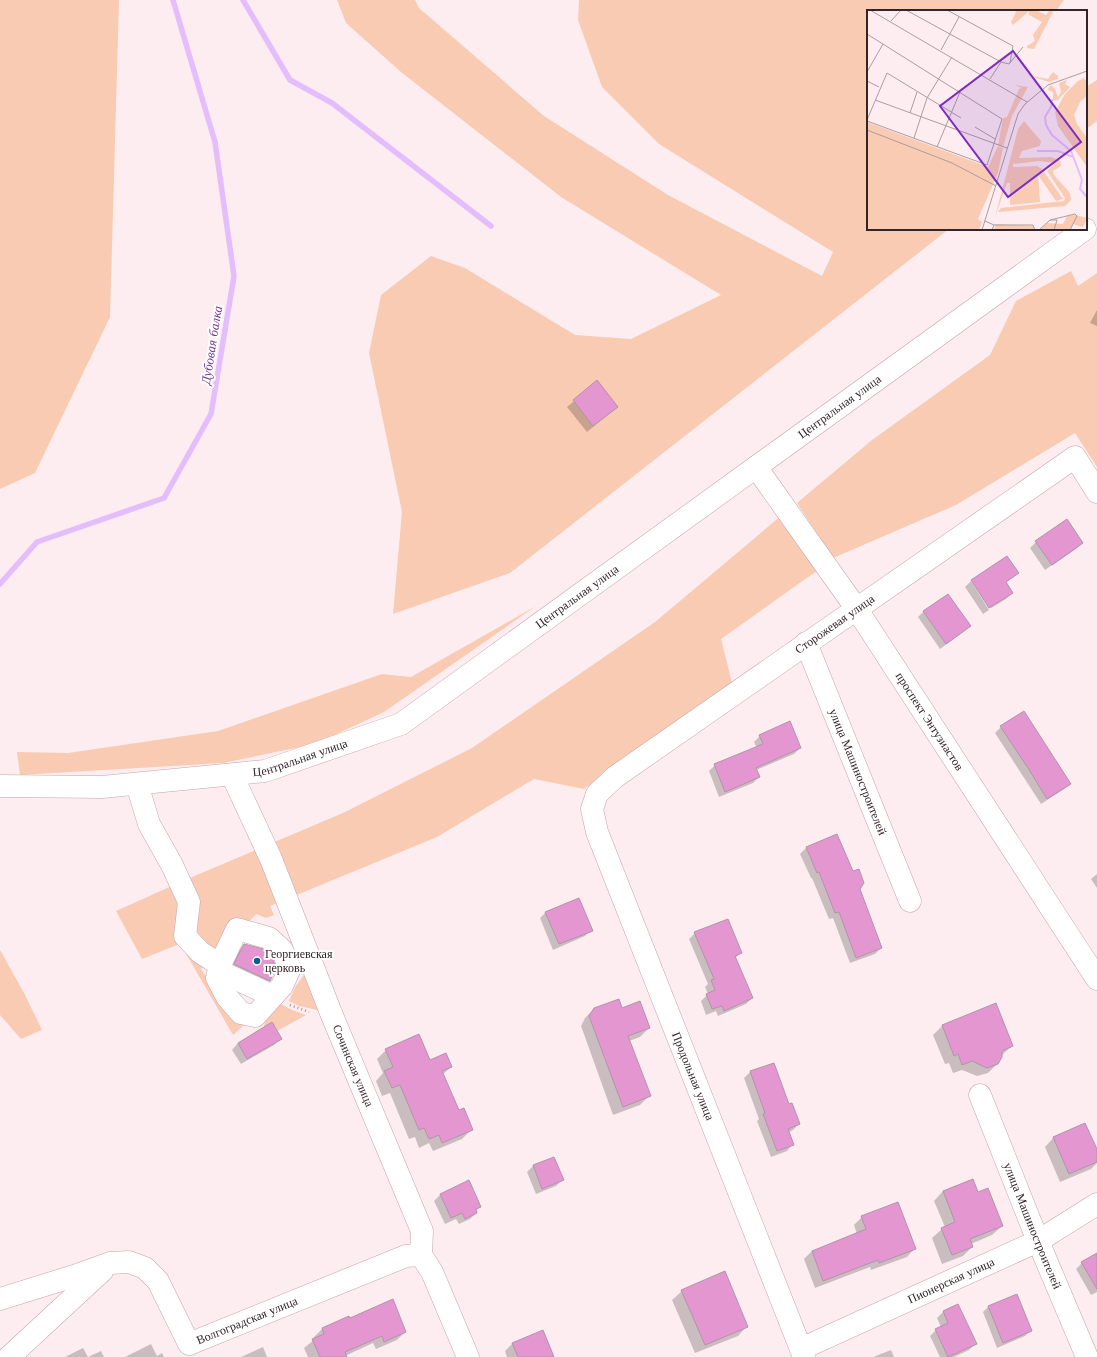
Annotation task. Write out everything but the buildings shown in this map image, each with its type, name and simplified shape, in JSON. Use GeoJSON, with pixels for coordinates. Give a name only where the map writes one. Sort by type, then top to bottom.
{"type":"FeatureCollection","features":[{"type":"Feature","properties":{"kind":"street","name":"Центральная улица"},"geometry":{"type":"LineString","coordinates":[[1087,228],[1097,220]]}},
{"type":"Feature","properties":{"kind":"street","name":"Центральная улица"},"geometry":{"type":"LineString","coordinates":[[0,786],[102,788],[265,772],[401,724],[1085,230]]}},
{"type":"Feature","properties":{"kind":"street","name":"Сторожевая улица"},"geometry":{"type":"LineString","coordinates":[[597,794],[615,777],[1075,457],[1097,492]]}},
{"type":"Feature","properties":{"kind":"street","name":"проспект Энтузиастов"},"geometry":{"type":"LineString","coordinates":[[756,467],[856,608],[1097,979]]}},
{"type":"Feature","properties":{"kind":"street","name":"улица Машиностроителей"},"geometry":{"type":"LineString","coordinates":[[806,643],[910,901]]}},
{"type":"Feature","properties":{"kind":"street","name":"Сочинская улица"},"geometry":{"type":"LineString","coordinates":[[232,775],[271,859],[331,1012],[422,1231],[421,1255]]}},
{"type":"Feature","properties":{"kind":"street"},"geometry":{"type":"LineString","coordinates":[[137,784],[150,824],[172,865],[189,902],[185,936],[200,952],[214,962],[219,968],[273,996]]}},
{"type":"Feature","properties":{"kind":"street","name":"Продольная улица"},"geometry":{"type":"LineString","coordinates":[[597,794],[592,809],[597,832],[802,1353]]}},
{"type":"Feature","properties":{"kind":"street"},"geometry":{"type":"LineString","coordinates":[[237,929],[269,938],[282,950],[290,968],[282,986],[255,1016],[241,1013],[227,997],[217,978],[219,968],[237,929]]}},
{"type":"Feature","properties":{"kind":"street","name":"улица Машиностроителей"},"geometry":{"type":"LineString","coordinates":[[980,1095],[1038,1241],[1087,1357]]}},
{"type":"Feature","properties":{"kind":"street","name":"Пионерская улица"},"geometry":{"type":"LineString","coordinates":[[802,1353],[1038,1241],[1097,1204]]}},
{"type":"Feature","properties":{"kind":"street"},"geometry":{"type":"LineString","coordinates":[[421,1255],[432,1272],[468,1357]]}},
{"type":"Feature","properties":{"kind":"street","name":"Волгоградская улица"},"geometry":{"type":"LineString","coordinates":[[0,1299],[110,1263],[129,1262],[145,1268],[158,1281],[192,1350],[406,1256],[421,1255]]}},
{"type":"Feature","properties":{"kind":"street"},"geometry":{"type":"LineString","coordinates":[[9,1357],[110,1263]]}},
{"type":"Feature","properties":{"kind":"path"},"geometry":{"type":"LineString","coordinates":[[273,996],[294,1008],[308,1012],[324,1014],[331,1012]]}},
{"type":"Feature","properties":{"kind":"shaded area"},"geometry":{"type":"Polygon","coordinates":[[[0,0],[119,0],[110,317],[35,473],[0,489],[0,0]]]}},
{"type":"Feature","properties":{"kind":"shaded area"},"geometry":{"type":"Polygon","coordinates":[[[337,0],[415,0],[419,8],[544,116],[668,195],[822,276],[833,252],[659,144],[602,87],[578,20],[579,0],[1064,0],[1057,10],[867,10],[867,230],[948,230],[510,573],[393,614],[402,512],[369,353],[381,295],[431,256],[465,268],[575,335],[631,339],[721,295],[561,197],[401,72],[346,23],[337,0]]]}},
{"type":"Feature","properties":{"kind":"shaded area"},"geometry":{"type":"Polygon","coordinates":[[[1097,80],[1097,121],[1087,128],[1087,86],[1097,80]]]}},
{"type":"Feature","properties":{"kind":"shaded area"},"geometry":{"type":"Polygon","coordinates":[[[1071,271],[1078,286],[1097,273],[1097,467],[1075,433],[956,505],[833,558],[797,503],[872,440],[990,355],[1016,301],[1071,271]]]}},
{"type":"Feature","properties":{"kind":"shaded area"},"geometry":{"type":"Polygon","coordinates":[[[782,515],[818,570],[721,639],[732,683],[584,789],[534,779],[437,837],[270,906],[274,915],[266,918],[256,914],[218,957],[192,939],[142,959],[116,911],[343,813],[472,748],[655,622],[782,515]]]}},
{"type":"Feature","properties":{"kind":"shaded area"},"geometry":{"type":"Polygon","coordinates":[[[536,606],[384,712],[315,744],[223,763],[20,775],[17,752],[68,753],[218,731],[382,674],[411,677],[536,606]]]}},
{"type":"Feature","properties":{"kind":"shaded area"},"geometry":{"type":"Polygon","coordinates":[[[181,945],[203,967],[201,969],[205,975],[208,974],[244,1025],[233,1035],[181,945]]]}},
{"type":"Feature","properties":{"kind":"shaded area"},"geometry":{"type":"Polygon","coordinates":[[[0,950],[24,993],[42,1030],[21,1039],[0,1015],[0,950]]]}},
{"type":"Feature","properties":{"kind":"shaded area"},"geometry":{"type":"Polygon","coordinates":[[[304,975],[322,1011],[299,1006],[289,1001],[295,987],[304,975]]]}},
{"type":"Feature","properties":{"kind":"shaded area"},"geometry":{"type":"Polygon","coordinates":[[[279,1003],[306,1015],[277,1031],[272,1022],[264,1027],[266,1014],[279,1003]]]}},
{"type":"Feature","properties":{"kind":"waterway","name":"Дубовая балка"},"geometry":{"type":"LineString","coordinates":[[0,584],[37,542],[164,498],[211,414],[234,276],[215,142],[173,0]]}},
{"type":"Feature","properties":{"kind":"waterway"},"geometry":{"type":"LineString","coordinates":[[243,0],[290,80],[332,103],[491,226]]}},
{"type":"Feature","properties":{"kind":"place","name":"Георгиевская церковь"},"geometry":{"type":"Point","coordinates":[257,961]}}]}
